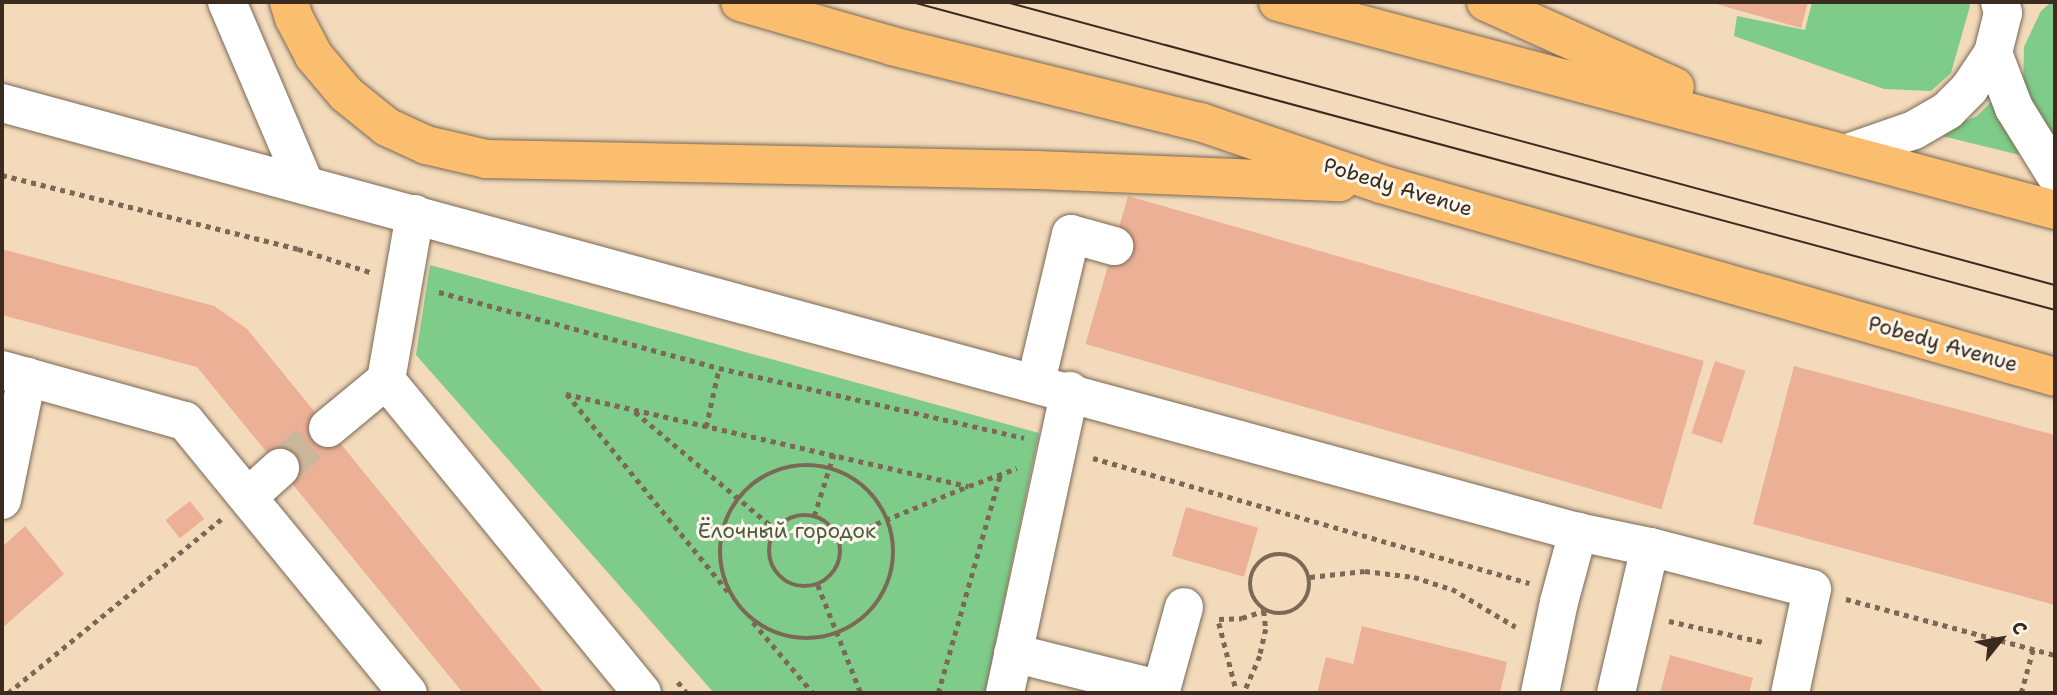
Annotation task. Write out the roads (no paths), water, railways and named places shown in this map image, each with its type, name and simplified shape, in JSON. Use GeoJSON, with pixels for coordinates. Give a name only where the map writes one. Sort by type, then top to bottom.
{"type":"FeatureCollection","features":[{"type":"Feature","properties":{"kind":"main road"},"geometry":{"type":"LineString","coordinates":[[289,2],[314,57],[346,94],[387,127],[426,145],[486,159],[1037,170],[1381,184]]}},
{"type":"Feature","properties":{"kind":"main road","name":"Pobedy Avenue"},"geometry":{"type":"LineString","coordinates":[[740,2],[892,46],[1200,122],[1381,184],[2055,377]]}},
{"type":"Feature","properties":{"kind":"main road"},"geometry":{"type":"LineString","coordinates":[[1278,2],[1776,133],[2055,210]]}},
{"type":"Feature","properties":{"kind":"main road"},"geometry":{"type":"LineString","coordinates":[[1486,2],[1776,133]]}},
{"type":"Feature","properties":{"kind":"lane"},"geometry":{"type":"LineString","coordinates":[[227,2],[305,185]]}},
{"type":"Feature","properties":{"kind":"lane"},"geometry":{"type":"LineString","coordinates":[[1848,153],[1914,130],[1948,110],[1969,89],[1993,53],[2005,5]]}},
{"type":"Feature","properties":{"kind":"lane"},"geometry":{"type":"LineString","coordinates":[[1993,53],[2014,108],[2055,174]]}},
{"type":"Feature","properties":{"kind":"lane"},"geometry":{"type":"LineString","coordinates":[[2,103],[1578,532],[1650,547],[1812,589],[1802,626],[1790,693]]}},
{"type":"Feature","properties":{"kind":"lane"},"geometry":{"type":"LineString","coordinates":[[328,428],[386,380],[415,214]]}},
{"type":"Feature","properties":{"kind":"lane"},"geometry":{"type":"LineString","coordinates":[[1005,693],[1053,387],[1070,234],[1114,246]]}},
{"type":"Feature","properties":{"kind":"lane"},"geometry":{"type":"LineString","coordinates":[[2,500],[14,374],[185,421],[408,693]]}},
{"type":"Feature","properties":{"kind":"lane"},"geometry":{"type":"LineString","coordinates":[[386,380],[642,693]]}},
{"type":"Feature","properties":{"kind":"lane"},"geometry":{"type":"LineString","coordinates":[[249,496],[280,468]]}},
{"type":"Feature","properties":{"kind":"lane"},"geometry":{"type":"LineString","coordinates":[[1540,693],[1561,592],[1578,532]]}},
{"type":"Feature","properties":{"kind":"lane"},"geometry":{"type":"LineString","coordinates":[[1616,693],[1650,547]]}},
{"type":"Feature","properties":{"kind":"lane"},"geometry":{"type":"LineString","coordinates":[[1013,653],[1161,690],[1201,613]]}},
{"type":"Feature","properties":{"kind":"tunnel"},"geometry":{"type":"LineString","coordinates":[[280,468],[328,428]]}},
{"type":"Feature","properties":{"kind":"tram line"},"geometry":{"type":"LineString","coordinates":[[912,2],[2055,310]]}},
{"type":"Feature","properties":{"kind":"tram line"},"geometry":{"type":"LineString","coordinates":[[1006,2],[2055,285]]}},
{"type":"Feature","properties":{"kind":"park label","name":"Ёлочный городок"},"geometry":{"type":"Point","coordinates":[787,531]}}]}
